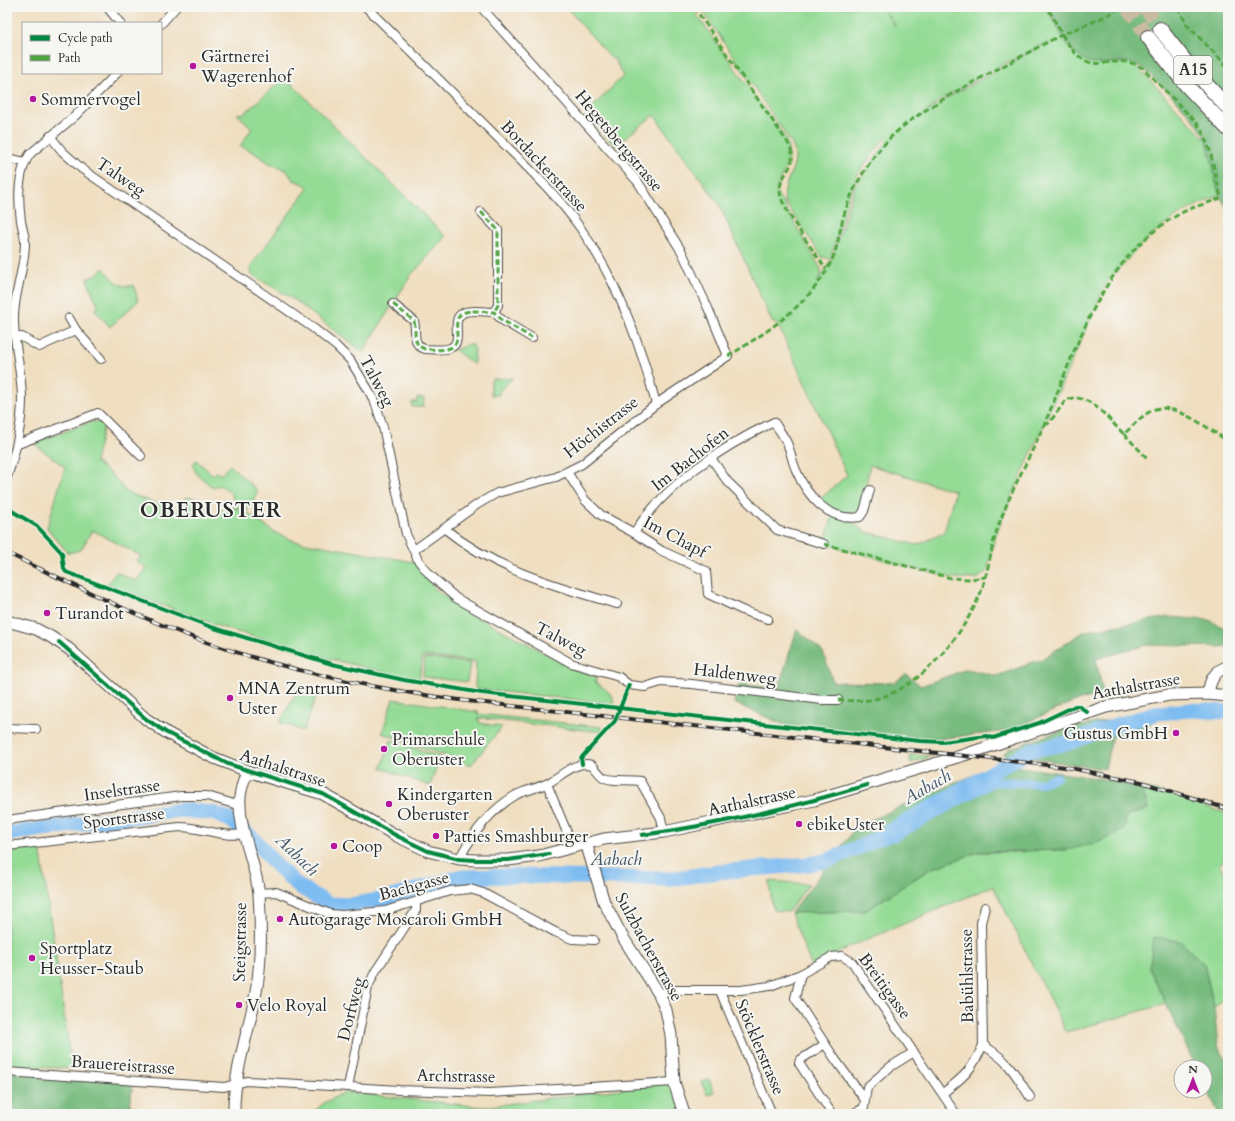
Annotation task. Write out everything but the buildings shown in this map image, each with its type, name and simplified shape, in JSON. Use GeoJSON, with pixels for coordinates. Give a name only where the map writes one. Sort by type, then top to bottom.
{"type":"FeatureCollection","features":[{"type":"Feature","properties":{"kind":"highway","name":"A15"},"geometry":{"type":"LineString","coordinates":[[1228,108],[1154,33],[1187,86],[1228,129]]}},
{"type":"Feature","properties":{"kind":"main road","name":"Aathalstrasse"},"geometry":{"type":"LineString","coordinates":[[7,621],[36,629],[59,642],[146,719],[167,733],[212,757],[247,770],[323,794],[412,844],[440,855],[459,859],[492,860],[527,858],[604,839],[664,832],[789,806],[841,793],[964,755],[1106,707],[1169,695],[1208,694],[1228,696]]}},
{"type":"Feature","properties":{"kind":"main road"},"geometry":{"type":"LineString","coordinates":[[1208,694],[1212,677],[1223,668],[1228,667]]}},
{"type":"Feature","properties":{"kind":"main road","name":"Steigstrasse"},"geometry":{"type":"LineString","coordinates":[[234,1114],[237,1083],[258,980],[258,893],[243,836],[240,803],[247,770]]}},
{"type":"Feature","properties":{"kind":"main road","name":"Sulzbacherstrasse"},"geometry":{"type":"LineString","coordinates":[[586,843],[604,902],[619,932],[659,994],[669,1023],[674,1082],[684,1114]]}},
{"type":"Feature","properties":{"kind":"street"},"geometry":{"type":"LineString","coordinates":[[107,7],[119,22]]}},
{"type":"Feature","properties":{"kind":"street"},"geometry":{"type":"LineString","coordinates":[[162,23],[176,7]]}},
{"type":"Feature","properties":{"kind":"street","name":"Bordackerstrasse"},"geometry":{"type":"LineString","coordinates":[[366,7],[546,185],[581,229],[603,266],[627,314],[644,361],[656,404]]}},
{"type":"Feature","properties":{"kind":"street","name":"Hegetsbergstrasse"},"geometry":{"type":"LineString","coordinates":[[480,7],[638,182],[682,252],[706,302],[728,356]]}},
{"type":"Feature","properties":{"kind":"street"},"geometry":{"type":"LineString","coordinates":[[7,477],[18,444],[22,399],[15,337],[10,326],[24,258],[25,241],[19,204],[19,185],[25,162],[36,148],[75,116],[115,74]]}},
{"type":"Feature","properties":{"kind":"street","name":"Talweg"},"geometry":{"type":"LineString","coordinates":[[50,136],[62,151],[82,169],[313,328],[336,346],[350,360],[376,405],[390,458],[402,521],[406,534],[418,560],[444,589],[466,605],[570,663],[619,677],[629,685]]}},
{"type":"Feature","properties":{"kind":"street"},"geometry":{"type":"LineString","coordinates":[[7,158],[25,162]]}},
{"type":"Feature","properties":{"kind":"street"},"geometry":{"type":"LineString","coordinates":[[481,212],[498,230],[498,305],[494,312]]}},
{"type":"Feature","properties":{"kind":"street"},"geometry":{"type":"LineString","coordinates":[[393,304],[414,321],[416,342],[421,348],[425,349],[449,349],[453,346],[457,341],[457,318],[461,313],[467,312],[494,312],[502,320],[532,338]]}},
{"type":"Feature","properties":{"kind":"street"},"geometry":{"type":"LineString","coordinates":[[69,318],[76,330],[101,359]]}},
{"type":"Feature","properties":{"kind":"street"},"geometry":{"type":"LineString","coordinates":[[15,337],[22,337],[39,347],[76,330]]}},
{"type":"Feature","properties":{"kind":"street","name":"Höchistrasse"},"geometry":{"type":"LineString","coordinates":[[414,550],[478,504],[497,493],[543,481],[567,472],[595,455],[656,404],[728,356]]}},
{"type":"Feature","properties":{"kind":"street"},"geometry":{"type":"LineString","coordinates":[[18,444],[98,413],[141,456]]}},
{"type":"Feature","properties":{"kind":"street","name":"Im Bachofen"},"geometry":{"type":"LineString","coordinates":[[634,533],[650,511],[711,458],[745,436],[774,422],[787,443],[795,469],[804,486],[817,502],[833,515],[849,519],[860,517],[864,511],[870,490]]}},
{"type":"Feature","properties":{"kind":"street"},"geometry":{"type":"LineString","coordinates":[[711,458],[735,490],[777,530],[824,544]]}},
{"type":"Feature","properties":{"kind":"street","name":"Im Chapf"},"geometry":{"type":"LineString","coordinates":[[567,472],[577,490],[592,508],[662,551],[706,571],[708,594],[744,611],[768,619]]}},
{"type":"Feature","properties":{"kind":"street"},"geometry":{"type":"LineString","coordinates":[[445,529],[461,542],[490,560],[546,583],[617,604]]}},
{"type":"Feature","properties":{"kind":"street","name":"Haldenweg"},"geometry":{"type":"LineString","coordinates":[[629,685],[645,687],[661,682],[686,683],[822,700],[838,700]]}},
{"type":"Feature","properties":{"kind":"street"},"geometry":{"type":"LineString","coordinates":[[7,728],[36,729]]}},
{"type":"Feature","properties":{"kind":"street"},"geometry":{"type":"LineString","coordinates":[[459,859],[481,824],[496,808],[516,795],[547,784],[582,764],[592,765],[604,778],[631,779],[640,781],[661,818],[664,832]]}},
{"type":"Feature","properties":{"kind":"street"},"geometry":{"type":"LineString","coordinates":[[547,784],[573,847]]}},
{"type":"Feature","properties":{"kind":"street","name":"Inselstrasse"},"geometry":{"type":"LineString","coordinates":[[7,820],[181,796],[207,796],[234,804],[240,803]]}},
{"type":"Feature","properties":{"kind":"street","name":"Sportstrasse"},"geometry":{"type":"LineString","coordinates":[[7,846],[180,826],[197,827],[233,836],[243,836]]}},
{"type":"Feature","properties":{"kind":"street","name":"Bachgasse"},"geometry":{"type":"LineString","coordinates":[[258,893],[276,892],[330,914],[342,915],[385,911],[450,891],[470,889],[483,893],[549,930],[572,939],[594,940]]}},
{"type":"Feature","properties":{"kind":"street","name":"Dorfweg"},"geometry":{"type":"LineString","coordinates":[[348,1087],[368,987],[378,966],[416,910],[416,902]]}},
{"type":"Feature","properties":{"kind":"street","name":"Babühlstrasse"},"geometry":{"type":"LineString","coordinates":[[943,1093],[964,1078],[975,1064],[983,1045],[981,923],[985,907]]}},
{"type":"Feature","properties":{"kind":"street","name":"Breitigasse"},"geometry":{"type":"LineString","coordinates":[[659,994],[672,990],[720,991],[759,988],[785,981],[802,974],[831,957],[842,956],[847,958],[943,1093],[956,1114]]}},
{"type":"Feature","properties":{"kind":"street"},"geometry":{"type":"LineString","coordinates":[[802,974],[795,998],[825,1044],[865,1100]]}},
{"type":"Feature","properties":{"kind":"street","name":"Stöcklerstrasse"},"geometry":{"type":"LineString","coordinates":[[720,991],[772,1114]]}},
{"type":"Feature","properties":{"kind":"street"},"geometry":{"type":"LineString","coordinates":[[825,1044],[800,1060],[799,1063],[832,1114]]}},
{"type":"Feature","properties":{"kind":"street","name":"Babühlstrasse"},"geometry":{"type":"LineString","coordinates":[[983,1045],[1002,1057],[1013,1070],[1030,1097]]}},
{"type":"Feature","properties":{"kind":"street"},"geometry":{"type":"LineString","coordinates":[[854,1114],[864,1108],[866,1087],[890,1067],[914,1052]]}},
{"type":"Feature","properties":{"kind":"street","name":"Brauereistrasse"},"geometry":{"type":"LineString","coordinates":[[7,1072],[224,1087],[237,1083]]}},
{"type":"Feature","properties":{"kind":"street","name":"Archstrasse"},"geometry":{"type":"LineString","coordinates":[[237,1083],[246,1081],[490,1093],[674,1082]]}},
{"type":"Feature","properties":{"kind":"green space"},"geometry":{"type":"Polygon","coordinates":[[[566,7],[691,7],[786,139],[788,161],[776,191],[821,269],[821,275],[817,283],[832,259],[855,186],[888,140],[884,139],[858,174],[850,193],[830,259],[822,257],[785,202],[786,186],[794,166],[795,159],[795,152],[792,144],[700,7],[882,7],[895,26],[883,7],[1045,7],[1071,50],[1100,64],[1133,62],[1207,141],[1220,194],[1195,206],[1170,221],[1131,255],[1106,284],[1005,512],[994,541],[987,572],[977,579],[951,578],[824,544],[833,515],[817,502],[847,475],[778,325],[772,322],[719,204],[654,115],[615,146],[586,114],[623,76],[614,58],[612,59],[566,7]],[[1050,41],[1002,65],[942,99],[919,118],[947,98],[1050,41]],[[870,465],[860,517],[850,521],[866,532],[917,545],[944,533],[955,491],[870,465]]]}},
{"type":"Feature","properties":{"kind":"green space"},"geometry":{"type":"Polygon","coordinates":[[[1047,7],[1228,7],[1228,208],[1216,185],[1210,150],[1207,142],[1202,132],[1188,113],[1143,68],[1138,65],[1126,62],[1095,63],[1085,60],[1077,55],[1070,47],[1047,7]]]}},
{"type":"Feature","properties":{"kind":"green space"},"geometry":{"type":"Polygon","coordinates":[[[285,77],[446,237],[411,275],[363,352],[290,297],[252,275],[250,267],[308,188],[304,184],[293,180],[286,170],[271,164],[240,146],[252,128],[237,114],[245,113],[285,77]]]}},
{"type":"Feature","properties":{"kind":"green space"},"geometry":{"type":"Polygon","coordinates":[[[103,268],[120,284],[125,286],[134,285],[138,301],[110,327],[95,310],[98,306],[87,279],[96,275],[103,268]]]}},
{"type":"Feature","properties":{"kind":"green space"},"geometry":{"type":"Polygon","coordinates":[[[469,344],[474,346],[474,365],[455,350],[469,344]]]}},
{"type":"Feature","properties":{"kind":"green space"},"geometry":{"type":"Polygon","coordinates":[[[513,378],[499,391],[499,395],[491,395],[491,380],[513,378]]]}},
{"type":"Feature","properties":{"kind":"green space"},"geometry":{"type":"Polygon","coordinates":[[[417,398],[424,398],[423,407],[412,407],[412,402],[417,402],[417,398]]]}},
{"type":"Feature","properties":{"kind":"green space"},"geometry":{"type":"Polygon","coordinates":[[[91,422],[100,422],[104,425],[95,462],[112,475],[126,492],[181,511],[186,503],[184,498],[191,497],[203,501],[207,512],[216,516],[219,511],[232,507],[246,512],[274,532],[294,541],[414,562],[437,591],[465,610],[576,670],[597,677],[595,682],[610,694],[614,704],[475,689],[476,662],[423,656],[419,681],[314,655],[224,628],[107,585],[116,572],[136,581],[147,568],[136,562],[141,556],[92,530],[81,550],[68,553],[47,528],[65,467],[33,443],[91,422]]]}},
{"type":"Feature","properties":{"kind":"green space"},"geometry":{"type":"Polygon","coordinates":[[[196,460],[213,475],[216,472],[221,475],[230,465],[258,491],[247,511],[234,506],[232,495],[226,489],[219,485],[213,488],[196,473],[193,465],[196,460]]]}},
{"type":"Feature","properties":{"kind":"green space"},"geometry":{"type":"Polygon","coordinates":[[[1169,617],[1209,620],[1228,630],[1228,647],[1147,645],[1096,659],[1103,694],[1073,702],[1007,731],[920,741],[787,726],[734,703],[739,684],[778,689],[797,629],[823,652],[833,682],[894,683],[906,674],[921,686],[967,669],[997,676],[1042,659],[1085,631],[1169,617]]]}},
{"type":"Feature","properties":{"kind":"green space"},"geometry":{"type":"Polygon","coordinates":[[[425,658],[470,663],[467,682],[423,677],[425,658]]]}},
{"type":"Feature","properties":{"kind":"green space"},"geometry":{"type":"Polygon","coordinates":[[[298,690],[316,697],[303,731],[280,722],[298,690]]]}},
{"type":"Feature","properties":{"kind":"green space"},"geometry":{"type":"Polygon","coordinates":[[[393,699],[478,712],[478,714],[602,727],[602,732],[478,718],[480,723],[502,727],[471,765],[382,733],[393,699]]]}},
{"type":"Feature","properties":{"kind":"green space"},"geometry":{"type":"Polygon","coordinates":[[[1207,705],[1228,707],[1228,716],[1215,713],[1157,713],[1149,725],[1112,737],[1105,769],[1003,754],[1008,749],[1066,729],[1115,719],[1159,707],[1207,705]]]}},
{"type":"Feature","properties":{"kind":"green space"},"geometry":{"type":"Polygon","coordinates":[[[391,740],[440,757],[430,786],[381,768],[391,740]]]}},
{"type":"Feature","properties":{"kind":"green space"},"geometry":{"type":"Polygon","coordinates":[[[909,755],[932,756],[911,763],[909,755]]]}},
{"type":"Feature","properties":{"kind":"green space"},"geometry":{"type":"Polygon","coordinates":[[[999,764],[1103,779],[1142,788],[1148,809],[1126,816],[1125,828],[1098,843],[1067,850],[978,852],[930,869],[865,911],[791,913],[857,826],[999,764]]]}},
{"type":"Feature","properties":{"kind":"green space"},"geometry":{"type":"Polygon","coordinates":[[[1142,788],[1172,795],[1228,814],[1228,863],[1225,860],[1219,864],[1228,878],[1228,998],[1214,1007],[1204,964],[1149,968],[1166,1004],[1066,1032],[993,886],[847,948],[812,968],[791,913],[865,911],[930,869],[978,852],[1023,852],[1148,809],[1142,788]]]}},
{"type":"Feature","properties":{"kind":"green space","name":"Sportplatz Heusser-Staub"},"geometry":{"type":"Polygon","coordinates":[[[40,847],[72,1069],[7,1065],[7,852],[40,847]]]}},
{"type":"Feature","properties":{"kind":"green space"},"geometry":{"type":"Polygon","coordinates":[[[769,881],[809,884],[788,912],[773,910],[769,881]]]}},
{"type":"Feature","properties":{"kind":"green space"},"geometry":{"type":"Polygon","coordinates":[[[1154,937],[1180,941],[1204,964],[1214,1007],[1218,1046],[1228,1063],[1228,1114],[1219,1114],[1212,1099],[1213,1099],[1213,1059],[1192,1059],[1149,968],[1154,937]]]}},
{"type":"Feature","properties":{"kind":"green space"},"geometry":{"type":"Polygon","coordinates":[[[7,1072],[133,1081],[130,1107],[110,1107],[97,1114],[7,1114],[7,1072]]]}},
{"type":"Feature","properties":{"kind":"green space"},"geometry":{"type":"Polygon","coordinates":[[[709,1079],[714,1092],[707,1095],[702,1082],[709,1079]]]}},
{"type":"Feature","properties":{"kind":"green space"},"geometry":{"type":"Polygon","coordinates":[[[674,1082],[688,1114],[311,1114],[324,1103],[345,1092],[483,1107],[674,1082]]]}},
{"type":"Feature","properties":{"kind":"waterway","name":"Aabach"},"geometry":{"type":"LineString","coordinates":[[7,834],[181,810],[213,813],[230,820],[255,840],[274,863],[298,886],[329,904],[351,905],[389,898],[459,877],[517,876],[670,879],[718,872],[810,864],[829,860],[867,844],[1031,750],[1069,743],[1116,725],[1158,713],[1190,710],[1228,712]]}},
{"type":"Feature","properties":{"kind":"waterway"},"geometry":{"type":"LineString","coordinates":[[867,844],[894,837],[993,782],[1040,783],[1057,777]]}},
{"type":"Feature","properties":{"kind":"tunnel"},"geometry":{"type":"LineString","coordinates":[[1127,7],[1148,37]]}},
{"type":"Feature","properties":{"kind":"tunnel"},"geometry":{"type":"LineString","coordinates":[[1145,7],[1160,29]]}},
{"type":"Feature","properties":{"kind":"railway"},"geometry":{"type":"LineString","coordinates":[[7,553],[122,608],[168,628],[226,649],[293,669],[328,677],[397,691],[467,701],[1065,767],[1141,782],[1228,809]]}},
{"type":"Feature","properties":{"kind":"marked path"},"geometry":{"type":"LineString","coordinates":[[694,7],[788,143],[792,158],[791,164],[781,184],[781,198],[791,218],[826,269]]}},
{"type":"Feature","properties":{"kind":"marked path"},"geometry":{"type":"LineString","coordinates":[[838,700],[856,701],[873,699],[885,696],[901,689],[916,679],[930,666],[956,637],[975,605],[982,589],[996,535],[1008,501],[1044,425],[1081,334],[1112,278],[1131,253],[1155,231],[1183,212],[1221,198],[1210,151],[1202,131],[1196,122],[1143,68],[1124,62],[1093,63],[1084,60],[1076,54],[1069,46],[1047,7]]}},
{"type":"Feature","properties":{"kind":"marked path"},"geometry":{"type":"LineString","coordinates":[[728,356],[757,338],[785,317],[799,305],[821,279],[833,258],[844,215],[857,184],[874,157],[888,140],[900,129],[960,89],[1049,41],[1121,7]]}},
{"type":"Feature","properties":{"kind":"marked path"},"geometry":{"type":"LineString","coordinates":[[1178,7],[1187,25],[1228,67]]}},
{"type":"Feature","properties":{"kind":"marked path"},"geometry":{"type":"LineString","coordinates":[[481,212],[498,230],[498,305],[494,312]]}},
{"type":"Feature","properties":{"kind":"marked path"},"geometry":{"type":"LineString","coordinates":[[393,304],[414,321],[416,341],[425,349],[438,350],[450,348],[454,345],[457,336],[457,320],[463,313],[470,311],[494,312],[502,320],[532,338]]}},
{"type":"Feature","properties":{"kind":"marked path"},"geometry":{"type":"LineString","coordinates":[[1044,425],[1049,423],[1066,400],[1074,398],[1083,399],[1098,408],[1124,434],[1145,415],[1153,410],[1161,408],[1171,409],[1192,418],[1228,441]]}},
{"type":"Feature","properties":{"kind":"marked path"},"geometry":{"type":"LineString","coordinates":[[1124,434],[1149,460]]}},
{"type":"Feature","properties":{"kind":"marked path"},"geometry":{"type":"LineString","coordinates":[[824,544],[951,578],[970,579],[985,577]]}},
{"type":"Feature","properties":{"kind":"cycle path"},"geometry":{"type":"LineString","coordinates":[[7,508],[37,526],[62,553],[64,569],[66,572],[211,627],[332,664],[404,680],[482,693],[920,741],[943,742],[986,736],[993,738],[1039,723],[1075,706],[1079,706],[1087,712]]}},
{"type":"Feature","properties":{"kind":"cycle path"},"geometry":{"type":"LineString","coordinates":[[59,642],[146,719],[167,733],[228,764],[323,794],[397,836],[428,851],[459,859],[476,860],[508,860],[549,854]]}},
{"type":"Feature","properties":{"kind":"cycle path"},"geometry":{"type":"LineString","coordinates":[[582,764],[581,758],[615,721],[629,685]]}},
{"type":"Feature","properties":{"kind":"cycle path"},"geometry":{"type":"LineString","coordinates":[[642,835],[727,821],[812,801],[867,785]]}},
{"type":"Feature","properties":{"kind":"place","name":"Gärtnerei Wagerenhof"},"geometry":{"type":"Point","coordinates":[193,66]}},
{"type":"Feature","properties":{"kind":"place","name":"Sommervogel"},"geometry":{"type":"Point","coordinates":[33,99]}},
{"type":"Feature","properties":{"kind":"place","name":"Turandot"},"geometry":{"type":"Point","coordinates":[47,613]}},
{"type":"Feature","properties":{"kind":"place","name":"MNA Zentrum Uster"},"geometry":{"type":"Point","coordinates":[230,698]}},
{"type":"Feature","properties":{"kind":"place","name":"Gustus GmbH"},"geometry":{"type":"Point","coordinates":[1176,733]}},
{"type":"Feature","properties":{"kind":"place","name":"Primarschule Oberuster"},"geometry":{"type":"Point","coordinates":[384,749]}},
{"type":"Feature","properties":{"kind":"place","name":"Kindergarten Oberuster"},"geometry":{"type":"Point","coordinates":[389,804]}},
{"type":"Feature","properties":{"kind":"place","name":"ebikeUster"},"geometry":{"type":"Point","coordinates":[799,824]}},
{"type":"Feature","properties":{"kind":"place","name":"Patties Smashburger"},"geometry":{"type":"Point","coordinates":[436,836]}},
{"type":"Feature","properties":{"kind":"place","name":"Coop"},"geometry":{"type":"Point","coordinates":[334,846]}},
{"type":"Feature","properties":{"kind":"place","name":"Autogarage Moscaroli GmbH"},"geometry":{"type":"Point","coordinates":[280,919]}},
{"type":"Feature","properties":{"kind":"place","name":"Sportplatz Heusser-Staub"},"geometry":{"type":"Point","coordinates":[32,958]}},
{"type":"Feature","properties":{"kind":"place","name":"Velo Royal"},"geometry":{"type":"Point","coordinates":[239,1005]}},
{"type":"Feature","properties":{"kind":"district","name":"OBERUSTER"},"geometry":{"type":"Point","coordinates":[211,510]}}]}
